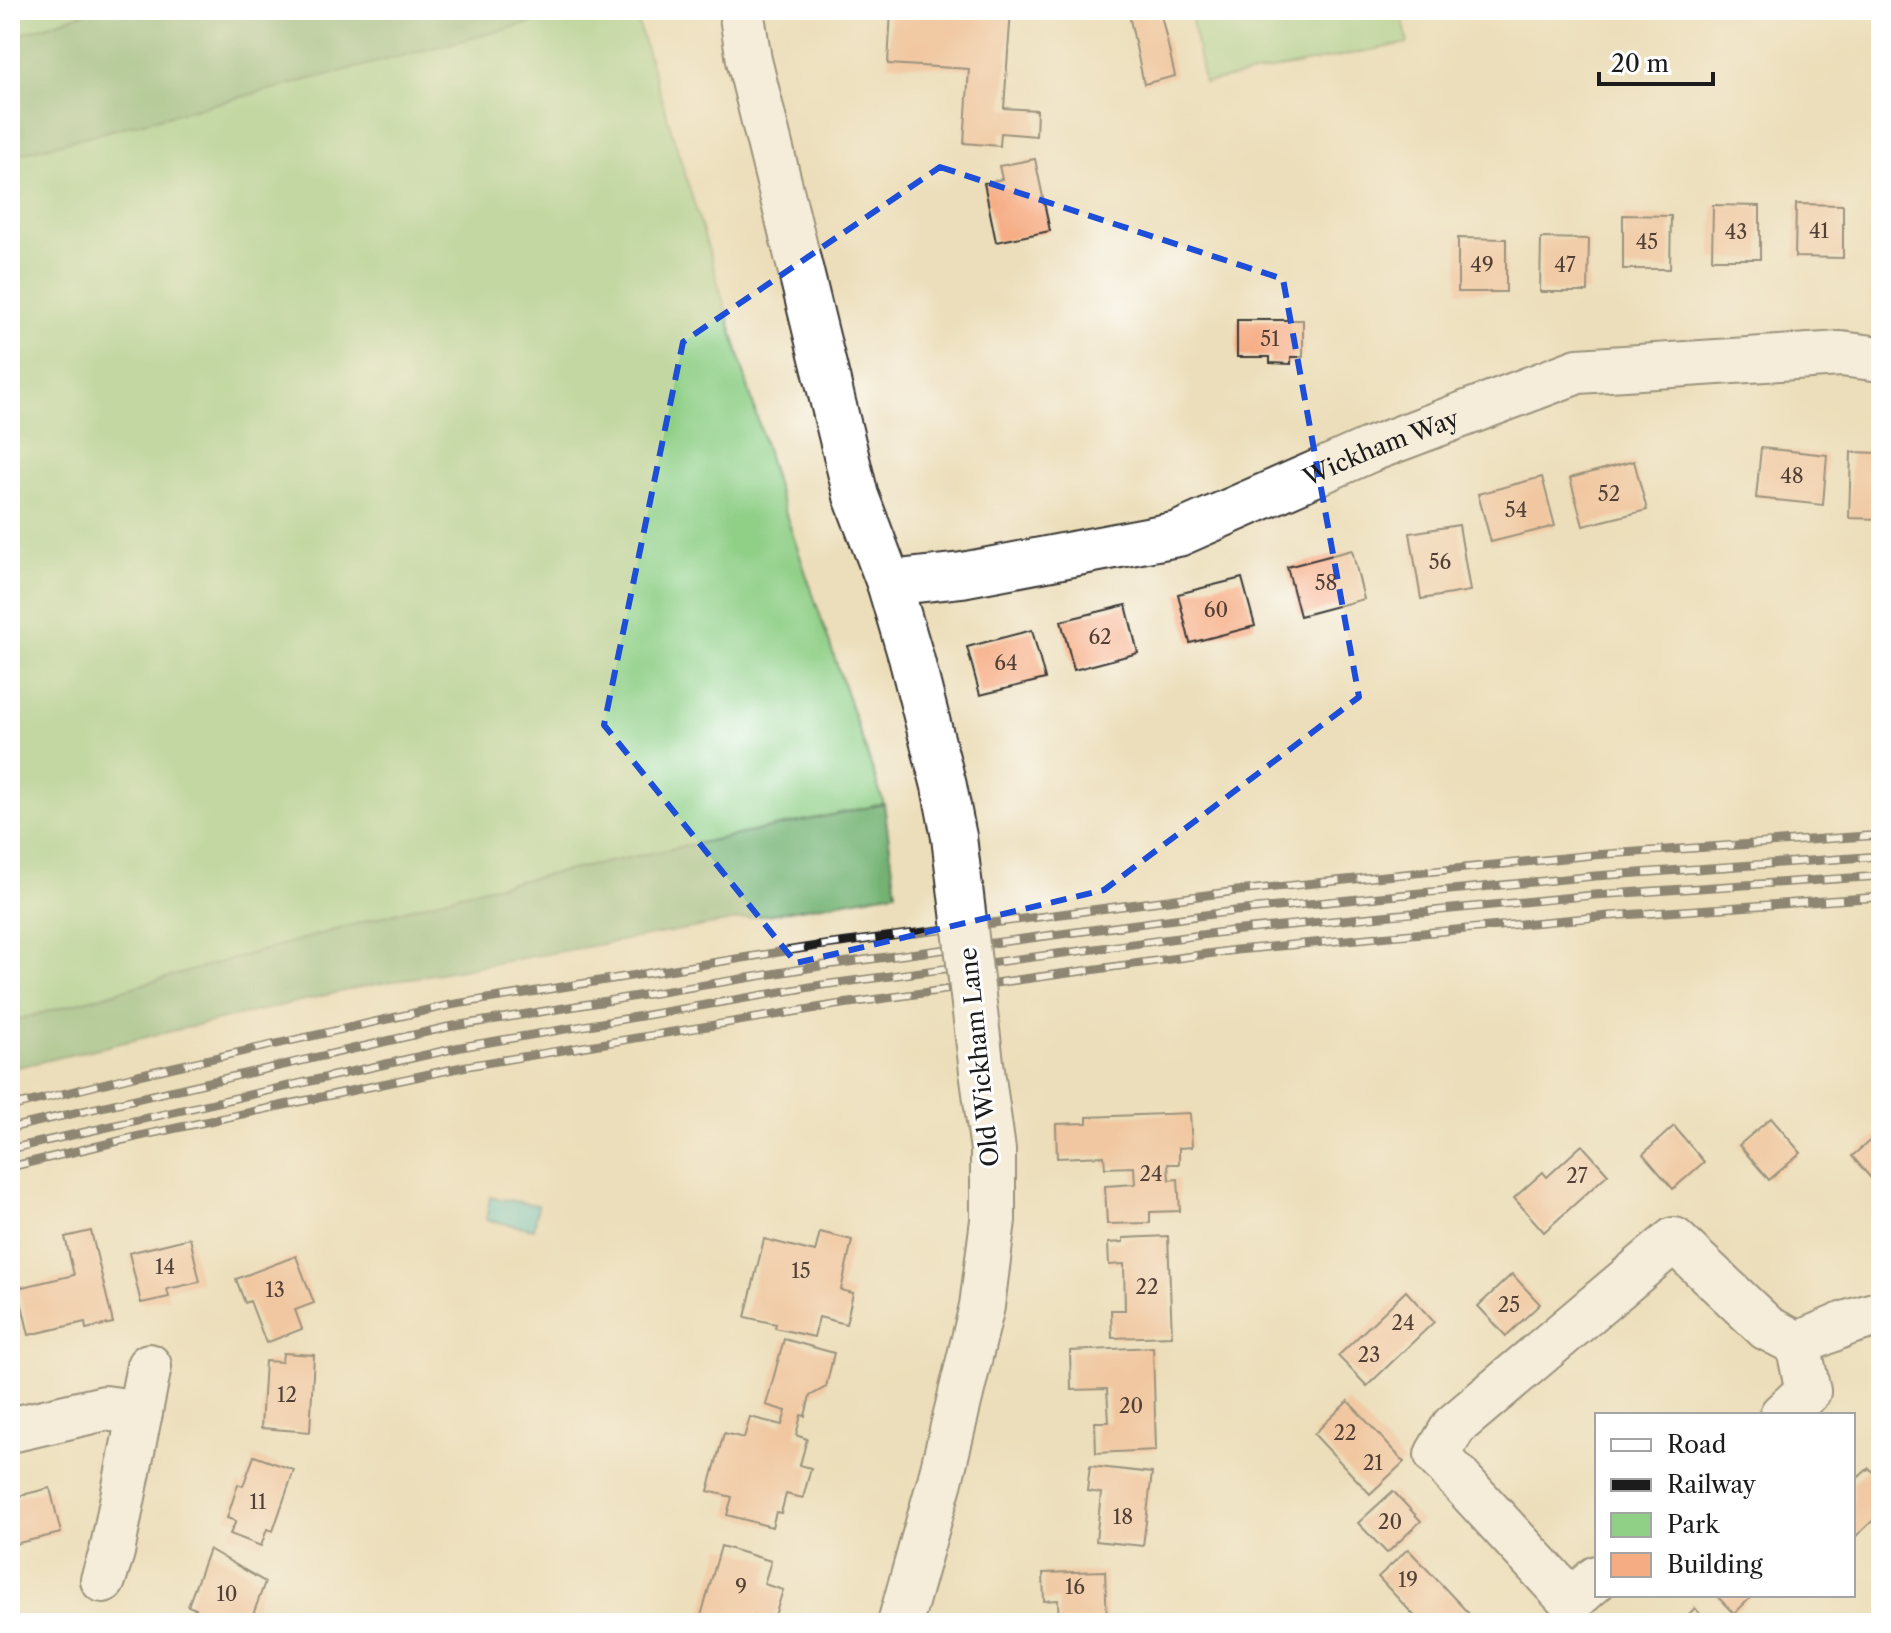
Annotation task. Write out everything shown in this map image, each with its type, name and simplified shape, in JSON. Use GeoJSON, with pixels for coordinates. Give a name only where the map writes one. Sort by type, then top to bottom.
{"type":"FeatureCollection","features":[{"type":"Feature","properties":{"kind":"street","name":"Old Wickham Lane"},"geometry":{"type":"LineString","coordinates":[[741,10],[749,60],[856,496],[889,583],[941,771],[954,837],[993,1150],[993,1220],[982,1306],[940,1481],[900,1623]]}},
{"type":"Feature","properties":{"kind":"street","name":"Wickham Way"},"geometry":{"type":"LineString","coordinates":[[889,583],[962,575],[1178,534],[1369,450],[1578,371],[1841,354],[1881,359]]}},
{"type":"Feature","properties":{"kind":"street"},"geometry":{"type":"LineString","coordinates":[[1595,1580],[1571,1601],[1437,1455],[1454,1426],[1674,1240],[1767,1328],[1798,1344]]}},
{"type":"Feature","properties":{"kind":"street"},"geometry":{"type":"LineString","coordinates":[[1798,1344],[1847,1323],[1881,1313]]}},
{"type":"Feature","properties":{"kind":"street"},"geometry":{"type":"LineString","coordinates":[[1795,1403],[1798,1344]]}},
{"type":"Feature","properties":{"kind":"street"},"geometry":{"type":"LineString","coordinates":[[103,1580],[112,1552],[149,1366]]}},
{"type":"Feature","properties":{"kind":"street"},"geometry":{"type":"LineString","coordinates":[[10,1430],[105,1408],[140,1413]]}},
{"type":"Feature","properties":{"kind":"highlighted area"},"geometry":{"type":"Polygon","coordinates":[[[940,167],[1283,279],[1359,697],[1104,890],[796,963],[604,725],[683,342],[940,167]]]}},
{"type":"Feature","properties":{"kind":"green space"},"geometry":{"type":"Polygon","coordinates":[[[10,10],[93,10],[10,38],[10,10]]]}},
{"type":"Feature","properties":{"kind":"green space"},"geometry":{"type":"Polygon","coordinates":[[[93,10],[581,10],[10,156],[10,38],[93,10]]]}},
{"type":"Feature","properties":{"kind":"green space"},"geometry":{"type":"Polygon","coordinates":[[[581,10],[634,10],[708,248],[779,494],[884,804],[476,890],[10,1022],[10,156],[581,10]]]}},
{"type":"Feature","properties":{"kind":"green space"},"geometry":{"type":"Polygon","coordinates":[[[1190,10],[1401,10],[1408,43],[1204,83],[1190,10]]]}},
{"type":"Feature","properties":{"kind":"green space"},"geometry":{"type":"Polygon","coordinates":[[[884,804],[896,892],[361,987],[10,1069],[10,1022],[476,890],[884,804]]]}},
{"type":"Feature","properties":{"kind":"water"},"geometry":{"type":"Polygon","coordinates":[[[490,1197],[538,1205],[534,1229],[486,1220],[490,1197]]]}},
{"type":"Feature","properties":{"kind":"building"},"geometry":{"type":"Polygon","coordinates":[[[891,10],[1011,10],[1004,108],[1037,110],[1036,136],[1001,133],[1000,146],[964,143],[969,69],[888,64],[891,10]]]}},
{"type":"Feature","properties":{"kind":"building"},"geometry":{"type":"Polygon","coordinates":[[[1128,10],[1160,10],[1175,76],[1144,84],[1128,10]]]}},
{"type":"Feature","properties":{"kind":"building"},"geometry":{"type":"Polygon","coordinates":[[[1035,159],[1050,231],[996,242],[984,183],[1002,179],[999,166],[1035,159]]]}},
{"type":"Feature","properties":{"kind":"building"},"geometry":{"type":"Polygon","coordinates":[[[1796,204],[1843,205],[1843,258],[1795,257],[1796,204]]]}},
{"type":"Feature","properties":{"kind":"building"},"geometry":{"type":"Polygon","coordinates":[[[1713,205],[1760,206],[1760,259],[1712,259],[1713,205]]]}},
{"type":"Feature","properties":{"kind":"building"},"geometry":{"type":"Polygon","coordinates":[[[1623,215],[1671,216],[1670,269],[1623,269],[1623,215]]]}},
{"type":"Feature","properties":{"kind":"building"},"geometry":{"type":"Polygon","coordinates":[[[1458,238],[1506,239],[1506,292],[1458,292],[1458,238]]]}},
{"type":"Feature","properties":{"kind":"building"},"geometry":{"type":"Polygon","coordinates":[[[1541,238],[1589,239],[1588,292],[1540,292],[1541,238]]]}},
{"type":"Feature","properties":{"kind":"building"},"geometry":{"type":"Polygon","coordinates":[[[1237,320],[1303,320],[1303,357],[1291,357],[1291,364],[1270,363],[1270,357],[1237,357],[1237,320]]]}},
{"type":"Feature","properties":{"kind":"building"},"geometry":{"type":"Polygon","coordinates":[[[1761,448],[1827,455],[1823,505],[1756,498],[1761,448]]]}},
{"type":"Feature","properties":{"kind":"building"},"geometry":{"type":"Polygon","coordinates":[[[1851,452],[1881,453],[1881,519],[1849,518],[1851,452]]]}},
{"type":"Feature","properties":{"kind":"building"},"geometry":{"type":"Polygon","coordinates":[[[1634,461],[1647,510],[1583,526],[1570,478],[1634,461]]]}},
{"type":"Feature","properties":{"kind":"building"},"geometry":{"type":"Polygon","coordinates":[[[1542,477],[1555,526],[1491,542],[1478,494],[1542,477]]]}},
{"type":"Feature","properties":{"kind":"building"},"geometry":{"type":"Polygon","coordinates":[[[1459,525],[1470,591],[1421,599],[1410,533],[1459,525]]]}},
{"type":"Feature","properties":{"kind":"building"},"geometry":{"type":"Polygon","coordinates":[[[1352,550],[1364,599],[1300,616],[1287,567],[1352,550]]]}},
{"type":"Feature","properties":{"kind":"building"},"geometry":{"type":"Polygon","coordinates":[[[1242,578],[1255,626],[1190,643],[1178,594],[1242,578]]]}},
{"type":"Feature","properties":{"kind":"building"},"geometry":{"type":"Polygon","coordinates":[[[1126,605],[1138,653],[1074,670],[1061,621],[1126,605]]]}},
{"type":"Feature","properties":{"kind":"building"},"geometry":{"type":"Polygon","coordinates":[[[1032,630],[1045,679],[980,695],[967,647],[1032,630]]]}},
{"type":"Feature","properties":{"kind":"building"},"geometry":{"type":"Polygon","coordinates":[[[1190,1113],[1192,1147],[1179,1148],[1179,1164],[1168,1164],[1169,1180],[1178,1179],[1180,1211],[1150,1212],[1150,1223],[1107,1224],[1105,1186],[1135,1184],[1134,1167],[1105,1168],[1104,1156],[1057,1158],[1056,1124],[1087,1123],[1087,1117],[1190,1113]]]}},
{"type":"Feature","properties":{"kind":"building"},"geometry":{"type":"Polygon","coordinates":[[[1771,1118],[1801,1153],[1769,1180],[1739,1145],[1771,1118]]]}},
{"type":"Feature","properties":{"kind":"building"},"geometry":{"type":"Polygon","coordinates":[[[1674,1126],[1704,1162],[1673,1189],[1643,1154],[1674,1126]]]}},
{"type":"Feature","properties":{"kind":"building"},"geometry":{"type":"Polygon","coordinates":[[[1881,1131],[1881,1190],[1852,1156],[1881,1131]]]}},
{"type":"Feature","properties":{"kind":"building"},"geometry":{"type":"Polygon","coordinates":[[[1582,1145],[1608,1174],[1544,1232],[1514,1198],[1543,1172],[1547,1177],[1582,1145]]]}},
{"type":"Feature","properties":{"kind":"building"},"geometry":{"type":"Polygon","coordinates":[[[91,1231],[113,1323],[86,1329],[85,1322],[29,1335],[18,1288],[74,1275],[65,1237],[91,1231]]]}},
{"type":"Feature","properties":{"kind":"building"},"geometry":{"type":"Polygon","coordinates":[[[820,1232],[852,1240],[841,1290],[853,1293],[846,1324],[819,1317],[814,1337],[745,1317],[764,1239],[815,1252],[820,1232]]]}},
{"type":"Feature","properties":{"kind":"building"},"geometry":{"type":"Polygon","coordinates":[[[1168,1236],[1172,1336],[1112,1338],[1111,1310],[1125,1310],[1124,1264],[1109,1265],[1108,1243],[1123,1242],[1123,1238],[1168,1236]]]}},
{"type":"Feature","properties":{"kind":"building"},"geometry":{"type":"Polygon","coordinates":[[[190,1238],[200,1282],[167,1289],[169,1297],[141,1303],[129,1253],[190,1238]]]}},
{"type":"Feature","properties":{"kind":"building"},"geometry":{"type":"Polygon","coordinates":[[[296,1256],[314,1303],[295,1310],[302,1329],[266,1343],[250,1301],[245,1303],[236,1279],[296,1256]]]}},
{"type":"Feature","properties":{"kind":"building"},"geometry":{"type":"Polygon","coordinates":[[[1512,1274],[1540,1304],[1506,1336],[1478,1306],[1512,1274]]]}},
{"type":"Feature","properties":{"kind":"building"},"geometry":{"type":"Polygon","coordinates":[[[1406,1291],[1434,1322],[1367,1386],[1338,1356],[1406,1291]]]}},
{"type":"Feature","properties":{"kind":"building"},"geometry":{"type":"Polygon","coordinates":[[[10,1304],[20,1342],[10,1345],[10,1304]]]}},
{"type":"Feature","properties":{"kind":"building"},"geometry":{"type":"Polygon","coordinates":[[[784,1339],[834,1353],[826,1387],[810,1396],[796,1435],[807,1439],[800,1465],[811,1468],[803,1498],[786,1494],[781,1513],[776,1512],[772,1527],[727,1515],[732,1497],[708,1491],[724,1433],[744,1438],[750,1417],[782,1425],[786,1411],[766,1405],[784,1339]]]}},
{"type":"Feature","properties":{"kind":"building"},"geometry":{"type":"Polygon","coordinates":[[[1153,1347],[1156,1450],[1096,1453],[1095,1422],[1109,1422],[1107,1389],[1071,1390],[1070,1351],[1153,1347]]]}},
{"type":"Feature","properties":{"kind":"building"},"geometry":{"type":"Polygon","coordinates":[[[283,1353],[314,1355],[310,1432],[261,1428],[265,1361],[282,1362],[283,1353]]]}},
{"type":"Feature","properties":{"kind":"building"},"geometry":{"type":"Polygon","coordinates":[[[1348,1401],[1404,1462],[1370,1494],[1314,1434],[1348,1401]]]}},
{"type":"Feature","properties":{"kind":"building"},"geometry":{"type":"Polygon","coordinates":[[[254,1456],[294,1470],[273,1531],[267,1529],[261,1546],[230,1534],[236,1521],[227,1518],[238,1484],[243,1486],[254,1456]]]}},
{"type":"Feature","properties":{"kind":"building"},"geometry":{"type":"Polygon","coordinates":[[[1090,1466],[1152,1473],[1143,1546],[1096,1541],[1101,1493],[1087,1491],[1090,1466]]]}},
{"type":"Feature","properties":{"kind":"building"},"geometry":{"type":"Polygon","coordinates":[[[1869,1468],[1881,1481],[1881,1513],[1855,1537],[1855,1480],[1869,1468]]]}},
{"type":"Feature","properties":{"kind":"building"},"geometry":{"type":"Polygon","coordinates":[[[50,1488],[61,1533],[10,1545],[10,1498],[50,1488]]]}},
{"type":"Feature","properties":{"kind":"building"},"geometry":{"type":"Polygon","coordinates":[[[1393,1491],[1421,1521],[1387,1553],[1358,1523],[1393,1491]]]}},
{"type":"Feature","properties":{"kind":"building"},"geometry":{"type":"Polygon","coordinates":[[[721,1546],[771,1561],[764,1584],[783,1590],[773,1622],[754,1616],[752,1623],[699,1623],[721,1546]]]}},
{"type":"Feature","properties":{"kind":"building"},"geometry":{"type":"Polygon","coordinates":[[[209,1549],[265,1582],[250,1623],[190,1623],[196,1609],[188,1606],[209,1549]]]}},
{"type":"Feature","properties":{"kind":"building"},"geometry":{"type":"Polygon","coordinates":[[[1408,1549],[1471,1616],[1464,1623],[1421,1623],[1378,1577],[1408,1549]]]}},
{"type":"Feature","properties":{"kind":"building"},"geometry":{"type":"Polygon","coordinates":[[[1105,1571],[1107,1623],[1059,1623],[1058,1600],[1044,1601],[1043,1573],[1105,1571]]]}},
{"type":"Feature","properties":{"kind":"building"},"geometry":{"type":"Polygon","coordinates":[[[1718,1597],[1751,1597],[1734,1614],[1718,1597]]]}},
{"type":"Feature","properties":{"kind":"building"},"geometry":{"type":"Polygon","coordinates":[[[1695,1608],[1708,1623],[1680,1623],[1695,1608]]]}},
{"type":"Feature","properties":{"kind":"building"},"geometry":{"type":"Polygon","coordinates":[[[1502,1615],[1511,1623],[1495,1623],[1502,1615]]]}},
{"type":"Feature","properties":{"kind":"railway"},"geometry":{"type":"LineString","coordinates":[[10,1107],[450,1005],[817,946],[1237,891],[1593,855],[1881,835]]}},
{"type":"Feature","properties":{"kind":"railway"},"geometry":{"type":"LineString","coordinates":[[10,1128],[448,1027],[826,965],[1235,911],[1595,876],[1881,856]]}},
{"type":"Feature","properties":{"kind":"railway"},"geometry":{"type":"LineString","coordinates":[[10,1149],[461,1047],[822,985],[1231,931],[1594,895],[1881,876]]}},
{"type":"Feature","properties":{"kind":"railway"},"geometry":{"type":"LineString","coordinates":[[10,1167],[467,1066],[835,1005],[1236,950],[1609,916],[1881,897]]}}]}
